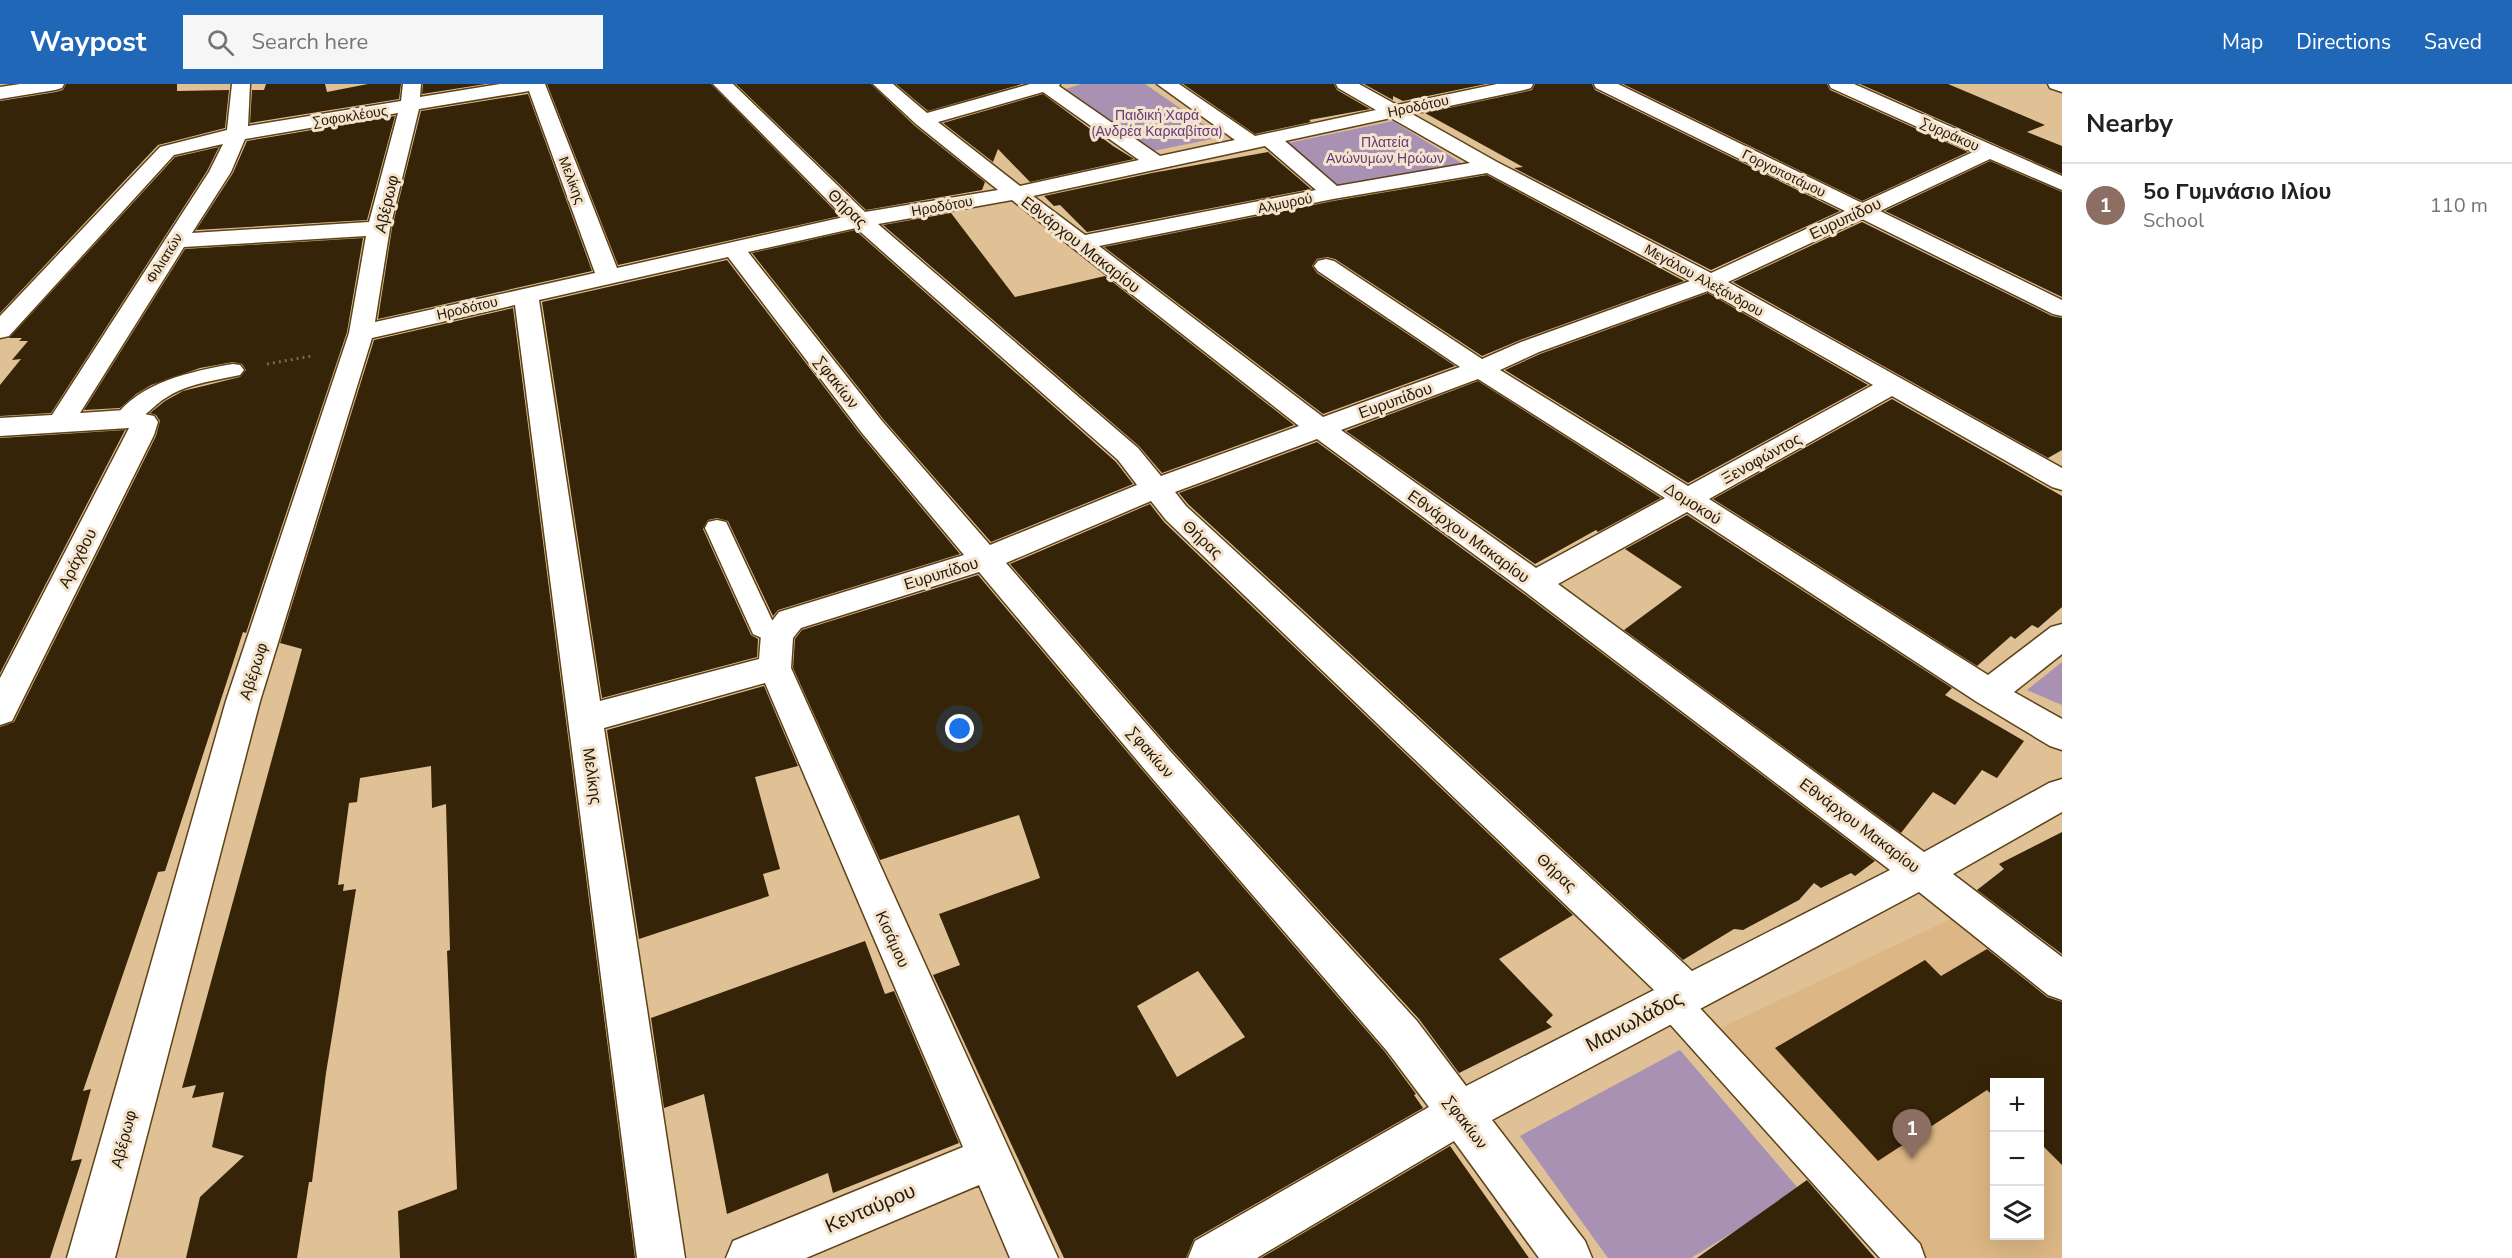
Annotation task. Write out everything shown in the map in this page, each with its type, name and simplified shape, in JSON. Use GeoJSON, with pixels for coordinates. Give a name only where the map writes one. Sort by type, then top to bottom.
{"type":"FeatureCollection","features":[{"type":"Feature","properties":{"kind":"street"},"geometry":{"type":"LineString","coordinates":[[0,93],[55,84]]}},
{"type":"Feature","properties":{"kind":"street","name":"Φιλιατών"},"geometry":{"type":"LineString","coordinates":[[61,422],[220,172],[237,134],[241,84]]}},
{"type":"Feature","properties":{"kind":"street","name":"Σοφοκλέους"},"geometry":{"type":"LineString","coordinates":[[0,331],[167,151],[411,95],[535,84]]}},
{"type":"Feature","properties":{"kind":"street","name":"Μελίκης"},"geometry":{"type":"LineString","coordinates":[[535,84],[608,276]]}},
{"type":"Feature","properties":{"kind":"street","name":"Θήρας"},"geometry":{"type":"LineString","coordinates":[[722,84],[860,220],[1128,454],[1176,513],[1679,997]]}},
{"type":"Feature","properties":{"kind":"street","name":"Εθνάρχου Μακαρίου"},"geometry":{"type":"LineString","coordinates":[[882,84],[923,120],[1320,428],[1535,583],[1922,872],[2062,981]]}},
{"type":"Feature","properties":{"kind":"street"},"geometry":{"type":"LineString","coordinates":[[923,120],[1047,84],[1156,163]]}},
{"type":"Feature","properties":{"kind":"street"},"geometry":{"type":"LineString","coordinates":[[1166,84],[1262,141],[1333,193]]}},
{"type":"Feature","properties":{"kind":"street","name":"Μεγάλου Αλεξάνδρου"},"geometry":{"type":"LineString","coordinates":[[1345,84],[1490,166],[1710,282],[2062,480]]}},
{"type":"Feature","properties":{"kind":"street","name":"Ηροδότου"},"geometry":{"type":"LineString","coordinates":[[358,343],[526,294],[732,248],[860,220],[1016,193],[1524,84]]}},
{"type":"Feature","properties":{"kind":"street","name":"Γοργοποτάμου"},"geometry":{"type":"LineString","coordinates":[[1603,84],[2062,309]]}},
{"type":"Feature","properties":{"kind":"street","name":"Συρράκου"},"geometry":{"type":"LineString","coordinates":[[1838,84],[2062,184]]}},
{"type":"Feature","properties":{"kind":"street"},"geometry":{"type":"LineString","coordinates":[[2057,84],[2062,86]]}},
{"type":"Feature","properties":{"kind":"street","name":"Αβέρωφ"},"geometry":{"type":"LineString","coordinates":[[91,1258],[243,701],[358,343],[379,228],[411,95]]}},
{"type":"Feature","properties":{"kind":"street","name":"Ευρυπίδου"},"geometry":{"type":"LineString","coordinates":[[585,719],[986,559],[1156,488],[1480,369],[1530,346],[1710,282],[1989,152]]}},
{"type":"Feature","properties":{"kind":"street","name":"Αλμυρού"},"geometry":{"type":"LineString","coordinates":[[1081,243],[1333,193],[1490,166]]}},
{"type":"Feature","properties":{"kind":"street"},"geometry":{"type":"LineString","coordinates":[[175,241],[379,228]]}},
{"type":"Feature","properties":{"kind":"street","name":"Σφακίων"},"geometry":{"type":"LineString","coordinates":[[732,248],[872,426],[1158,761],[1402,1036],[1568,1258]]}},
{"type":"Feature","properties":{"kind":"street","name":"Δομοκού"},"geometry":{"type":"LineString","coordinates":[[1326,266],[1480,369],[1688,499],[1989,693],[2062,736]]}},
{"type":"Feature","properties":{"kind":"street","name":"Μελίκης"},"geometry":{"type":"LineString","coordinates":[[526,294],[661,1258]]}},
{"type":"Feature","properties":{"kind":"street","name":"Ξενοφώντος"},"geometry":{"type":"LineString","coordinates":[[1535,583],[1892,385]]}},
{"type":"Feature","properties":{"kind":"street"},"geometry":{"type":"LineString","coordinates":[[0,427],[125,419]]}},
{"type":"Feature","properties":{"kind":"street","name":"Αράχθου"},"geometry":{"type":"LineString","coordinates":[[0,711],[140,435],[144,422],[125,419]]}},
{"type":"Feature","properties":{"kind":"street"},"geometry":{"type":"LineString","coordinates":[[1989,693],[2062,636]]}},
{"type":"Feature","properties":{"kind":"street","name":"Κισάμου"},"geometry":{"type":"LineString","coordinates":[[781,641],[989,1159],[1034,1258]]}},
{"type":"Feature","properties":{"kind":"street","name":"Μανωλάδος"},"geometry":{"type":"LineString","coordinates":[[1212,1258],[1460,1113],[1922,872],[2062,794]]}},
{"type":"Feature","properties":{"kind":"street","name":"Κενταύρου"},"geometry":{"type":"LineString","coordinates":[[750,1258],[989,1159]]}},
{"type":"Feature","properties":{"kind":"lane"},"geometry":{"type":"LineString","coordinates":[[125,419],[153,394],[170,384],[188,378],[233,370]]}},
{"type":"Feature","properties":{"kind":"lane"},"geometry":{"type":"LineString","coordinates":[[717,528],[762,627],[781,641]]}},
{"type":"Feature","properties":{"kind":"lane"},"geometry":{"type":"LineString","coordinates":[[1679,997],[1906,1258]]}},
{"type":"Feature","properties":{"kind":"path"},"geometry":{"type":"LineString","coordinates":[[233,370],[312,356],[358,343]]}},
{"type":"Feature","properties":{"kind":"shaded area"},"geometry":{"type":"Polygon","coordinates":[[[1951,919],[2062,1012],[2062,1258],[1919,1258],[1714,1031],[1951,919]]]}},
{"type":"Feature","properties":{"kind":"green space","name":"Παιδική Χαρά (Ανδρέα Καρκαβίτσα)"},"geometry":{"type":"Polygon","coordinates":[[[1081,84],[1145,84],[1222,137],[1153,151],[1066,89],[1081,84]]]}},
{"type":"Feature","properties":{"kind":"green space","name":"Πλατεία Ανώνυμων Ηρώων"},"geometry":{"type":"Polygon","coordinates":[[[1393,121],[1463,164],[1335,187],[1284,144],[1393,121]]]}},
{"type":"Feature","properties":{"kind":"green space"},"geometry":{"type":"Polygon","coordinates":[[[2062,662],[2062,705],[2027,690],[2062,662]]]}},
{"type":"Feature","properties":{"kind":"green space"},"geometry":{"type":"Polygon","coordinates":[[[1680,1050],[1797,1187],[1740,1228],[1691,1258],[1608,1258],[1520,1136],[1680,1050]]]}},
{"type":"Feature","properties":{"kind":"building"},"geometry":{"type":"Polygon","coordinates":[[[66,84],[177,84],[177,91],[229,90],[225,128],[158,145],[0,313],[0,101],[56,92],[63,90],[66,84]]]}},
{"type":"Feature","properties":{"kind":"building"},"geometry":{"type":"Polygon","coordinates":[[[266,84],[325,84],[327,92],[368,84],[401,84],[399,99],[250,123],[252,90],[264,90],[266,84]]]}},
{"type":"Feature","properties":{"kind":"building"},"geometry":{"type":"Polygon","coordinates":[[[423,84],[486,84],[422,94],[423,84]]]}},
{"type":"Feature","properties":{"kind":"building"},"geometry":{"type":"Polygon","coordinates":[[[547,84],[711,84],[840,216],[618,265],[547,84]]]}},
{"type":"Feature","properties":{"kind":"building"},"geometry":{"type":"Polygon","coordinates":[[[736,84],[871,84],[915,126],[985,182],[982,190],[866,210],[736,84]]]}},
{"type":"Feature","properties":{"kind":"building"},"geometry":{"type":"Polygon","coordinates":[[[896,84],[1022,84],[928,111],[896,84]]]}},
{"type":"Feature","properties":{"kind":"building"},"geometry":{"type":"Polygon","coordinates":[[[1183,84],[1334,84],[1337,90],[1370,109],[1309,120],[1311,122],[1255,134],[1183,84]]]}},
{"type":"Feature","properties":{"kind":"building"},"geometry":{"type":"Polygon","coordinates":[[[1364,84],[1486,84],[1403,101],[1393,96],[1393,100],[1364,84]]]}},
{"type":"Feature","properties":{"kind":"building"},"geometry":{"type":"Polygon","coordinates":[[[1535,84],[1592,84],[1595,90],[1840,211],[1711,270],[1514,168],[1523,167],[1425,113],[1532,90],[1535,84]]]}},
{"type":"Feature","properties":{"kind":"building"},"geometry":{"type":"Polygon","coordinates":[[[1623,84],[1827,84],[1830,90],[1968,152],[1862,201],[1623,84]]]}},
{"type":"Feature","properties":{"kind":"building"},"geometry":{"type":"Polygon","coordinates":[[[1860,84],[1948,84],[2045,125],[2027,132],[2062,146],[2062,174],[1860,84]]]}},
{"type":"Feature","properties":{"kind":"building"},"geometry":{"type":"Polygon","coordinates":[[[528,94],[592,271],[378,319],[392,228],[421,111],[528,94]]]}},
{"type":"Feature","properties":{"kind":"building"},"geometry":{"type":"Polygon","coordinates":[[[1043,94],[1134,159],[1030,182],[998,149],[993,162],[943,123],[1043,94]]]}},
{"type":"Feature","properties":{"kind":"building"},"geometry":{"type":"Polygon","coordinates":[[[395,116],[367,220],[196,230],[233,173],[247,141],[395,116]]]}},
{"type":"Feature","properties":{"kind":"building"},"geometry":{"type":"Polygon","coordinates":[[[219,147],[207,171],[51,413],[0,416],[0,385],[21,359],[12,360],[28,341],[19,341],[22,338],[9,338],[175,157],[219,147]]]}},
{"type":"Feature","properties":{"kind":"building"},"geometry":{"type":"Polygon","coordinates":[[[1268,152],[1311,189],[1087,232],[1060,205],[1054,206],[1044,196],[1152,173],[1268,152]]]}},
{"type":"Feature","properties":{"kind":"building"},"geometry":{"type":"Polygon","coordinates":[[[1990,161],[2062,192],[2062,297],[1885,211],[1990,161]]]}},
{"type":"Feature","properties":{"kind":"building"},"geometry":{"type":"Polygon","coordinates":[[[1487,175],[1684,281],[1482,356],[1335,259],[1327,257],[1317,259],[1312,266],[1317,273],[1455,366],[1323,414],[1104,247],[1333,201],[1487,175]]]}},
{"type":"Feature","properties":{"kind":"building"},"geometry":{"type":"Polygon","coordinates":[[[951,213],[1015,297],[1105,276],[1294,425],[1162,473],[1139,446],[883,225],[951,213]]]}},
{"type":"Feature","properties":{"kind":"building"},"geometry":{"type":"Polygon","coordinates":[[[1862,222],[2052,316],[2062,318],[2062,450],[2048,458],[1733,282],[1862,222]]]}},
{"type":"Feature","properties":{"kind":"building"},"geometry":{"type":"Polygon","coordinates":[[[855,230],[1116,462],[1133,484],[991,542],[884,420],[752,253],[855,230]]]}},
{"type":"Feature","properties":{"kind":"building"},"geometry":{"type":"Polygon","coordinates":[[[363,238],[347,332],[246,633],[243,632],[165,871],[158,872],[83,1091],[91,1089],[71,1161],[82,1159],[50,1258],[0,1258],[0,727],[14,722],[156,436],[160,421],[156,415],[150,413],[183,391],[240,377],[246,370],[242,364],[233,362],[200,368],[151,385],[120,408],[84,410],[185,249],[363,238]]]}},
{"type":"Feature","properties":{"kind":"building"},"geometry":{"type":"Polygon","coordinates":[[[727,260],[860,434],[960,554],[778,610],[773,616],[728,521],[717,518],[708,520],[703,529],[751,635],[758,639],[757,657],[602,698],[542,302],[727,260]]]}},
{"type":"Feature","properties":{"kind":"building"},"geometry":{"type":"Polygon","coordinates":[[[1708,293],[1868,385],[1688,483],[1505,370],[1540,354],[1708,293]]]}},
{"type":"Feature","properties":{"kind":"building"},"geometry":{"type":"Polygon","coordinates":[[[513,308],[635,1258],[400,1258],[398,1211],[457,1189],[447,951],[450,950],[446,804],[432,808],[431,766],[360,778],[357,802],[349,803],[338,885],[344,884],[343,891],[356,889],[326,1073],[312,1182],[309,1182],[297,1258],[186,1258],[200,1197],[244,1156],[212,1147],[224,1092],[192,1098],[196,1085],[182,1088],[302,649],[280,643],[374,340],[513,308]]]}},
{"type":"Feature","properties":{"kind":"building"},"geometry":{"type":"Polygon","coordinates":[[[1478,381],[1661,498],[1598,532],[1596,530],[1535,564],[1346,431],[1478,381]]]}},
{"type":"Feature","properties":{"kind":"building"},"geometry":{"type":"Polygon","coordinates":[[[1892,399],[2062,496],[2062,607],[2038,628],[2032,625],[2015,639],[2011,636],[1977,666],[1713,499],[1892,399]]]}},
{"type":"Feature","properties":{"kind":"building"},"geometry":{"type":"Polygon","coordinates":[[[125,430],[0,673],[0,438],[125,430]]]}},
{"type":"Feature","properties":{"kind":"building"},"geometry":{"type":"Polygon","coordinates":[[[1317,442],[1528,597],[1875,861],[1855,876],[1851,873],[1821,888],[1814,883],[1799,900],[1743,930],[1734,929],[1683,960],[1188,504],[1179,493],[1317,442]]]}},
{"type":"Feature","properties":{"kind":"building"},"geometry":{"type":"Polygon","coordinates":[[[1150,504],[1164,522],[1573,915],[1499,959],[1553,1015],[1546,1022],[1552,1027],[1459,1073],[1419,1019],[1172,750],[1010,564],[1150,504]]]}},
{"type":"Feature","properties":{"kind":"building"},"geometry":{"type":"Polygon","coordinates":[[[1687,515],[1952,688],[1945,695],[2024,741],[1997,778],[1982,770],[1955,805],[1933,792],[1901,833],[1624,630],[1682,587],[1625,549],[1687,515]]]}},
{"type":"Feature","properties":{"kind":"building"},"geometry":{"type":"Polygon","coordinates":[[[978,575],[1385,1052],[1416,1094],[1414,1095],[1423,1108],[1194,1239],[1186,1258],[1064,1258],[933,975],[960,965],[939,914],[1040,878],[1019,815],[880,860],[793,668],[795,639],[802,630],[978,575]],[[1198,971],[1137,1006],[1177,1077],[1245,1037],[1198,971]]]}},
{"type":"Feature","properties":{"kind":"building"},"geometry":{"type":"Polygon","coordinates":[[[764,686],[798,766],[755,777],[780,869],[763,874],[769,896],[639,939],[607,730],[764,686]]]}},
{"type":"Feature","properties":{"kind":"building"},"geometry":{"type":"Polygon","coordinates":[[[2062,832],[2062,954],[1977,890],[2004,869],[1999,864],[2062,832]]]}},
{"type":"Feature","properties":{"kind":"building"},"geometry":{"type":"Polygon","coordinates":[[[865,941],[885,994],[894,991],[959,1143],[833,1193],[828,1173],[727,1214],[704,1094],[664,1108],[651,1018],[865,941]]]}},
{"type":"Feature","properties":{"kind":"building"},"geometry":{"type":"Polygon","coordinates":[[[1987,949],[2047,997],[2062,1002],[2062,1165],[2044,1147],[2044,1078],[1990,1078],[1990,1093],[1987,1090],[1878,1161],[1775,1048],[1925,960],[1941,976],[1987,949]]]}},
{"type":"Feature","properties":{"kind":"building"},"geometry":{"type":"Polygon","coordinates":[[[1450,1146],[1529,1258],[1261,1258],[1450,1146]]]}},
{"type":"Feature","properties":{"kind":"building"},"geometry":{"type":"Polygon","coordinates":[[[1807,1180],[1875,1258],[1697,1258],[1807,1180]]]}},
{"type":"Feature","properties":{"kind":"place","name":"5ο Γυμνάσιο Ιλίου"},"geometry":{"type":"Point","coordinates":[1912,1159]}}]}
